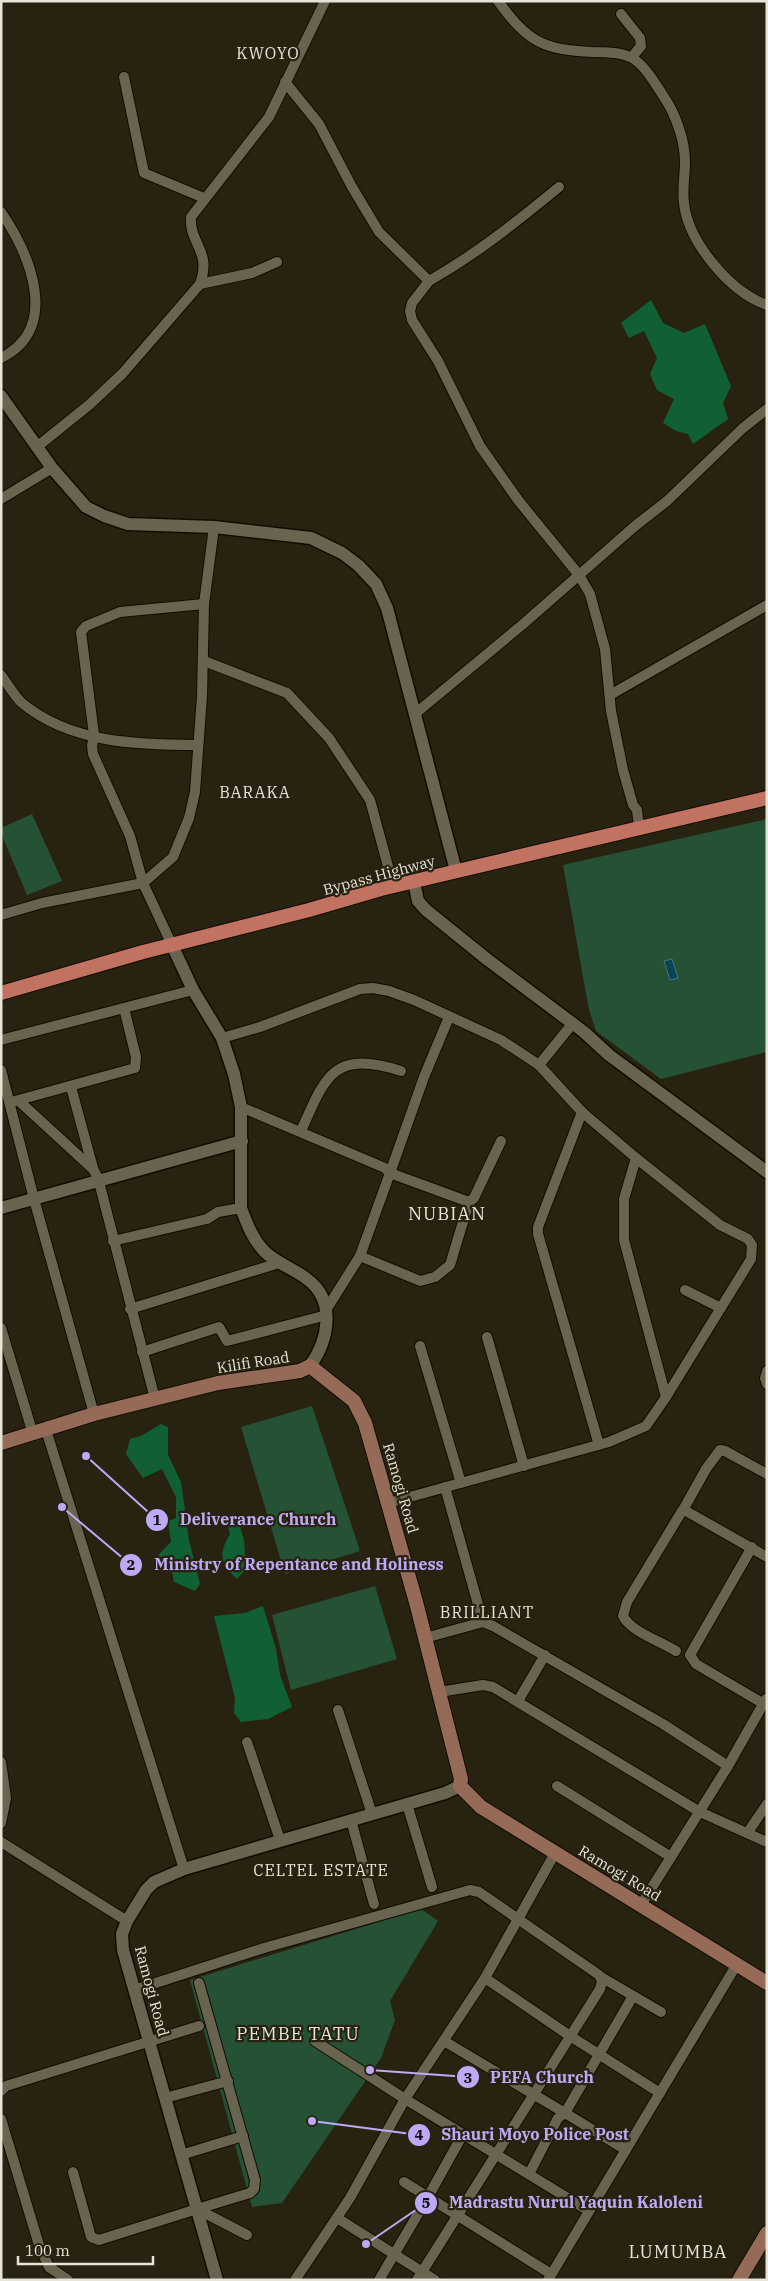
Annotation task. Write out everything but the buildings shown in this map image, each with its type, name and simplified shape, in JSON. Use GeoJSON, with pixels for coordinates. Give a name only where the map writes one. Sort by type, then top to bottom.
{"type":"FeatureCollection","features":[{"type":"Feature","properties":{"kind":"main road","name":"Bypass Highway"},"geometry":{"type":"LineString","coordinates":[[1,993],[172,945],[396,886],[767,798]]}},
{"type":"Feature","properties":{"kind":"main road","name":"Kilifi Road"},"geometry":{"type":"LineString","coordinates":[[1,1443],[94,1414],[218,1383],[300,1371],[310,1366]]}},
{"type":"Feature","properties":{"kind":"main road","name":"Ramogi Road"},"geometry":{"type":"LineString","coordinates":[[310,1366],[354,1401],[362,1414],[425,1638],[461,1779],[460,1786],[481,1807],[767,1983]]}},
{"type":"Feature","properties":{"kind":"main road"},"geometry":{"type":"LineString","coordinates":[[739,2280],[767,2233]]}},
{"type":"Feature","properties":{"kind":"street"},"geometry":{"type":"LineString","coordinates":[[38,446],[89,405],[123,373],[200,284],[204,274],[204,258],[191,224],[191,217],[269,117],[325,1]]}},
{"type":"Feature","properties":{"kind":"street"},"geometry":{"type":"LineString","coordinates":[[498,1],[522,30],[548,47],[573,51],[622,54],[632,57],[643,68],[665,99],[683,139],[685,159],[683,203],[688,221],[699,244],[724,277],[767,305]]}},
{"type":"Feature","properties":{"kind":"street"},"geometry":{"type":"LineString","coordinates":[[621,14],[640,38],[641,46],[632,57]]}},
{"type":"Feature","properties":{"kind":"street"},"geometry":{"type":"LineString","coordinates":[[124,77],[144,173],[204,198]]}},
{"type":"Feature","properties":{"kind":"street"},"geometry":{"type":"LineString","coordinates":[[285,82],[319,124],[352,187],[379,232],[429,281]]}},
{"type":"Feature","properties":{"kind":"street"},"geometry":{"type":"LineString","coordinates":[[559,187],[490,243],[453,268],[429,281],[412,302],[410,311],[412,320],[438,361],[480,446],[518,500],[586,584],[597,616],[605,649],[611,711],[623,770],[633,805],[637,810],[639,827]]}},
{"type":"Feature","properties":{"kind":"street"},"geometry":{"type":"LineString","coordinates":[[1,212],[24,252],[33,278],[36,302],[29,332],[22,342],[1,358]]}},
{"type":"Feature","properties":{"kind":"street"},"geometry":{"type":"LineString","coordinates":[[200,284],[252,273],[277,262]]}},
{"type":"Feature","properties":{"kind":"street"},"geometry":{"type":"LineString","coordinates":[[1,396],[52,468],[86,507],[104,516],[128,524],[214,527],[311,538],[342,553],[358,565],[376,584],[388,608],[456,871]]}},
{"type":"Feature","properties":{"kind":"street"},"geometry":{"type":"LineString","coordinates":[[416,713],[635,526],[667,501],[743,428],[767,409]]}},
{"type":"Feature","properties":{"kind":"street"},"geometry":{"type":"LineString","coordinates":[[1,499],[52,468]]}},
{"type":"Feature","properties":{"kind":"street"},"geometry":{"type":"LineString","coordinates":[[1,915],[42,904],[144,883],[173,857],[182,839],[195,792],[204,661],[204,604],[214,527]]}},
{"type":"Feature","properties":{"kind":"street"},"geometry":{"type":"LineString","coordinates":[[204,604],[129,610],[83,628],[80,636],[94,735],[93,754],[130,836],[144,883],[193,990],[222,1038],[234,1074],[241,1107],[241,1208],[253,1237],[264,1251],[278,1263],[308,1280],[318,1290],[326,1313]]}},
{"type":"Feature","properties":{"kind":"street"},"geometry":{"type":"LineString","coordinates":[[610,695],[767,605]]}},
{"type":"Feature","properties":{"kind":"street"},"geometry":{"type":"LineString","coordinates":[[204,661],[286,692],[329,738],[370,800],[389,870],[396,886]]}},
{"type":"Feature","properties":{"kind":"street"},"geometry":{"type":"LineString","coordinates":[[1,675],[22,702],[54,724],[69,731],[147,745],[198,745]]}},
{"type":"Feature","properties":{"kind":"street"},"geometry":{"type":"LineString","coordinates":[[414,882],[418,902],[426,910],[501,970],[573,1023],[609,1056],[767,1172]]}},
{"type":"Feature","properties":{"kind":"street"},"geometry":{"type":"LineString","coordinates":[[222,1038],[260,1028],[365,988],[396,994],[501,1040],[539,1065],[582,1112],[636,1158],[720,1225],[748,1239],[752,1245],[751,1259],[646,1426],[633,1433],[599,1445],[388,1503]]}},
{"type":"Feature","properties":{"kind":"street"},"geometry":{"type":"LineString","coordinates":[[1,1040],[193,990]]}},
{"type":"Feature","properties":{"kind":"street"},"geometry":{"type":"LineString","coordinates":[[14,1102],[135,1068],[136,1057],[124,1008]]}},
{"type":"Feature","properties":{"kind":"street"},"geometry":{"type":"LineString","coordinates":[[142,1352],[219,1327],[226,1341],[326,1313],[360,1256],[424,1077],[449,1017]]}},
{"type":"Feature","properties":{"kind":"street"},"geometry":{"type":"LineString","coordinates":[[539,1065],[573,1023]]}},
{"type":"Feature","properties":{"kind":"street"},"geometry":{"type":"LineString","coordinates":[[300,1131],[320,1087],[337,1070],[370,1063],[401,1071]]}},
{"type":"Feature","properties":{"kind":"street"},"geometry":{"type":"LineString","coordinates":[[1,1070],[14,1102],[34,1199],[94,1414]]}},
{"type":"Feature","properties":{"kind":"street"},"geometry":{"type":"LineString","coordinates":[[71,1087],[93,1169],[100,1181],[130,1309],[155,1399]]}},
{"type":"Feature","properties":{"kind":"street"},"geometry":{"type":"LineString","coordinates":[[14,1102],[93,1169]]}},
{"type":"Feature","properties":{"kind":"street"},"geometry":{"type":"LineString","coordinates":[[241,1107],[385,1168],[390,1173],[469,1202]]}},
{"type":"Feature","properties":{"kind":"street"},"geometry":{"type":"LineString","coordinates":[[582,1112],[538,1228],[538,1234],[599,1445]]}},
{"type":"Feature","properties":{"kind":"street"},"geometry":{"type":"LineString","coordinates":[[1,1208],[242,1141]]}},
{"type":"Feature","properties":{"kind":"street"},"geometry":{"type":"LineString","coordinates":[[360,1256],[420,1281],[434,1277],[450,1264],[469,1202],[474,1198],[501,1141]]}},
{"type":"Feature","properties":{"kind":"street"},"geometry":{"type":"LineString","coordinates":[[636,1158],[624,1199],[624,1240],[666,1397]]}},
{"type":"Feature","properties":{"kind":"street"},"geometry":{"type":"LineString","coordinates":[[113,1241],[207,1219],[215,1213],[241,1208]]}},
{"type":"Feature","properties":{"kind":"street"},"geometry":{"type":"LineString","coordinates":[[130,1309],[278,1263]]}},
{"type":"Feature","properties":{"kind":"street"},"geometry":{"type":"LineString","coordinates":[[685,1290],[721,1308]]}},
{"type":"Feature","properties":{"kind":"street","name":"Kilifi Road"},"geometry":{"type":"LineString","coordinates":[[310,1366],[318,1354],[327,1331],[326,1313]]}},
{"type":"Feature","properties":{"kind":"street"},"geometry":{"type":"LineString","coordinates":[[1,1328],[39,1432],[184,1870]]}},
{"type":"Feature","properties":{"kind":"street"},"geometry":{"type":"LineString","coordinates":[[487,1337],[524,1466]]}},
{"type":"Feature","properties":{"kind":"street"},"geometry":{"type":"LineString","coordinates":[[420,1346],[460,1483]]}},
{"type":"Feature","properties":{"kind":"street"},"geometry":{"type":"LineString","coordinates":[[767,1372],[765,1378],[767,1384]]}},
{"type":"Feature","properties":{"kind":"street"},"geometry":{"type":"LineString","coordinates":[[676,1651],[636,1629],[626,1620],[623,1616],[627,1602],[706,1469],[720,1450],[767,1474]]}},
{"type":"Feature","properties":{"kind":"street"},"geometry":{"type":"LineString","coordinates":[[446,1487],[483,1622]]}},
{"type":"Feature","properties":{"kind":"street"},"geometry":{"type":"LineString","coordinates":[[683,1510],[767,1557]]}},
{"type":"Feature","properties":{"kind":"street"},"geometry":{"type":"LineString","coordinates":[[641,1904],[700,1812],[765,1701],[696,1664],[690,1655],[752,1547]]}},
{"type":"Feature","properties":{"kind":"street"},"geometry":{"type":"LineString","coordinates":[[425,1638],[483,1622],[493,1626],[663,1724],[728,1766]]}},
{"type":"Feature","properties":{"kind":"street"},"geometry":{"type":"LineString","coordinates":[[518,1701],[545,1656]]}},
{"type":"Feature","properties":{"kind":"street"},"geometry":{"type":"LineString","coordinates":[[439,1692],[488,1685],[518,1701],[700,1812],[767,1842]]}},
{"type":"Feature","properties":{"kind":"street"},"geometry":{"type":"LineString","coordinates":[[338,1710],[372,1814]]}},
{"type":"Feature","properties":{"kind":"street"},"geometry":{"type":"LineString","coordinates":[[247,1742],[280,1840]]}},
{"type":"Feature","properties":{"kind":"street"},"geometry":{"type":"LineString","coordinates":[[1,1762],[6,1798],[1,1823]]}},
{"type":"Feature","properties":{"kind":"street","name":"Ramogi Road"},"geometry":{"type":"LineString","coordinates":[[217,2280],[123,1950],[122,1934],[127,1921],[143,1894],[154,1882],[184,1870],[280,1840],[445,1793],[460,1786]]}},
{"type":"Feature","properties":{"kind":"street"},"geometry":{"type":"LineString","coordinates":[[557,1786],[671,1857]]}},
{"type":"Feature","properties":{"kind":"street"},"geometry":{"type":"LineString","coordinates":[[407,1804],[432,1887]]}},
{"type":"Feature","properties":{"kind":"street"},"geometry":{"type":"LineString","coordinates":[[748,1832],[767,1804]]}},
{"type":"Feature","properties":{"kind":"street"},"geometry":{"type":"LineString","coordinates":[[351,1820],[374,1904]]}},
{"type":"Feature","properties":{"kind":"street"},"geometry":{"type":"LineString","coordinates":[[1,1842],[127,1921]]}},
{"type":"Feature","properties":{"kind":"street"},"geometry":{"type":"LineString","coordinates":[[298,2279],[350,2198],[406,2099],[485,1978],[555,1853]]}},
{"type":"Feature","properties":{"kind":"street"},"geometry":{"type":"LineString","coordinates":[[134,1990],[264,1948],[470,1890],[479,1892],[601,1977],[661,2012]]}},
{"type":"Feature","properties":{"kind":"street"},"geometry":{"type":"LineString","coordinates":[[404,2182],[457,2214],[549,2277],[738,1964]]}},
{"type":"Feature","properties":{"kind":"street"},"geometry":{"type":"LineString","coordinates":[[420,2275],[600,1989],[601,1977]]}},
{"type":"Feature","properties":{"kind":"street"},"geometry":{"type":"LineString","coordinates":[[485,1978],[570,2036],[660,2093]]}},
{"type":"Feature","properties":{"kind":"street"},"geometry":{"type":"LineString","coordinates":[[73,2172],[91,2237],[99,2240],[250,2193],[254,2189],[256,2180],[200,1983]]}},
{"type":"Feature","properties":{"kind":"street"},"geometry":{"type":"LineString","coordinates":[[529,2174],[558,2118],[565,2113],[633,1996]]}},
{"type":"Feature","properties":{"kind":"street"},"geometry":{"type":"LineString","coordinates":[[1,2091],[6,2086],[199,2026]]}},
{"type":"Feature","properties":{"kind":"street"},"geometry":{"type":"LineString","coordinates":[[315,2041],[462,2134],[589,2211]]}},
{"type":"Feature","properties":{"kind":"street"},"geometry":{"type":"LineString","coordinates":[[444,2041],[626,2150]]}},
{"type":"Feature","properties":{"kind":"street"},"geometry":{"type":"LineString","coordinates":[[165,2098],[228,2081]]}},
{"type":"Feature","properties":{"kind":"street"},"geometry":{"type":"LineString","coordinates":[[1,2120],[41,2251],[48,2267],[68,2280]]}},
{"type":"Feature","properties":{"kind":"street"},"geometry":{"type":"LineString","coordinates":[[379,2280],[462,2134]]}},
{"type":"Feature","properties":{"kind":"street"},"geometry":{"type":"LineString","coordinates":[[182,2155],[243,2136]]}},
{"type":"Feature","properties":{"kind":"street"},"geometry":{"type":"LineString","coordinates":[[196,2209],[247,2235]]}},
{"type":"Feature","properties":{"kind":"street"},"geometry":{"type":"LineString","coordinates":[[337,2218],[395,2254],[420,2275],[435,2280]]}},
{"type":"Feature","properties":{"kind":"green space"},"geometry":{"type":"Polygon","coordinates":[[[651,300],[663,323],[684,333],[705,324],[731,386],[723,403],[728,419],[693,444],[688,434],[676,431],[663,423],[674,399],[657,390],[650,374],[657,358],[644,331],[629,338],[621,323],[651,300]]]}},
{"type":"Feature","properties":{"kind":"green space"},"geometry":{"type":"Polygon","coordinates":[[[32,814],[62,881],[27,895],[1,833],[1,828],[32,814]]]}},
{"type":"Feature","properties":{"kind":"green space"},"geometry":{"type":"Polygon","coordinates":[[[767,819],[767,1052],[661,1079],[596,1031],[589,1010],[563,865],[767,819]]]}},
{"type":"Feature","properties":{"kind":"green space"},"geometry":{"type":"Polygon","coordinates":[[[312,1406],[360,1551],[285,1574],[241,1427],[312,1406]]]}},
{"type":"Feature","properties":{"kind":"green space"},"geometry":{"type":"Polygon","coordinates":[[[161,1424],[168,1427],[168,1455],[181,1482],[189,1540],[200,1584],[195,1591],[174,1582],[171,1566],[158,1555],[171,1542],[168,1521],[176,1518],[176,1497],[162,1469],[143,1478],[126,1454],[130,1439],[141,1436],[161,1424]]]}},
{"type":"Feature","properties":{"kind":"green space"},"geometry":{"type":"Polygon","coordinates":[[[239,1524],[244,1540],[246,1569],[237,1579],[224,1563],[222,1553],[230,1534],[228,1527],[239,1524]]]}},
{"type":"Feature","properties":{"kind":"green space"},"geometry":{"type":"Polygon","coordinates":[[[375,1586],[397,1659],[291,1690],[272,1615],[375,1586]]]}},
{"type":"Feature","properties":{"kind":"green space"},"geometry":{"type":"Polygon","coordinates":[[[263,1606],[276,1649],[280,1675],[292,1707],[268,1719],[241,1722],[234,1713],[235,1698],[214,1616],[245,1613],[263,1606]]]}},
{"type":"Feature","properties":{"kind":"green space"},"geometry":{"type":"Polygon","coordinates":[[[421,1909],[438,1921],[390,2001],[395,2020],[381,2058],[282,2203],[252,2207],[190,1980],[421,1909]]]}},
{"type":"Feature","properties":{"kind":"water"},"geometry":{"type":"Polygon","coordinates":[[[672,959],[678,978],[670,980],[664,961],[672,959]]]}},
{"type":"Feature","properties":{"kind":"place","name":"Deliverance Church"},"geometry":{"type":"Point","coordinates":[86,1456]}},
{"type":"Feature","properties":{"kind":"place","name":"Ministry of Repentance and Holiness"},"geometry":{"type":"Point","coordinates":[62,1507]}},
{"type":"Feature","properties":{"kind":"place","name":"PEFA Church"},"geometry":{"type":"Point","coordinates":[370,2070]}},
{"type":"Feature","properties":{"kind":"place","name":"Shauri Moyo Police Post"},"geometry":{"type":"Point","coordinates":[312,2121]}},
{"type":"Feature","properties":{"kind":"place","name":"Madrastu Nurul Yaquin Kaloleni"},"geometry":{"type":"Point","coordinates":[366,2244]}},
{"type":"Feature","properties":{"kind":"district","name":"KWOYO"},"geometry":{"type":"Point","coordinates":[268,53]}},
{"type":"Feature","properties":{"kind":"district","name":"BARAKA"},"geometry":{"type":"Point","coordinates":[255,792]}},
{"type":"Feature","properties":{"kind":"district","name":"NUBIAN"},"geometry":{"type":"Point","coordinates":[447,1213]}},
{"type":"Feature","properties":{"kind":"district","name":"BRILLIANT"},"geometry":{"type":"Point","coordinates":[487,1612]}},
{"type":"Feature","properties":{"kind":"district","name":"CELTEL ESTATE"},"geometry":{"type":"Point","coordinates":[321,1870]}},
{"type":"Feature","properties":{"kind":"district","name":"PEMBE TATU"},"geometry":{"type":"Point","coordinates":[298,2033]}},
{"type":"Feature","properties":{"kind":"district","name":"LUMUMBA"},"geometry":{"type":"Point","coordinates":[678,2251]}}]}
